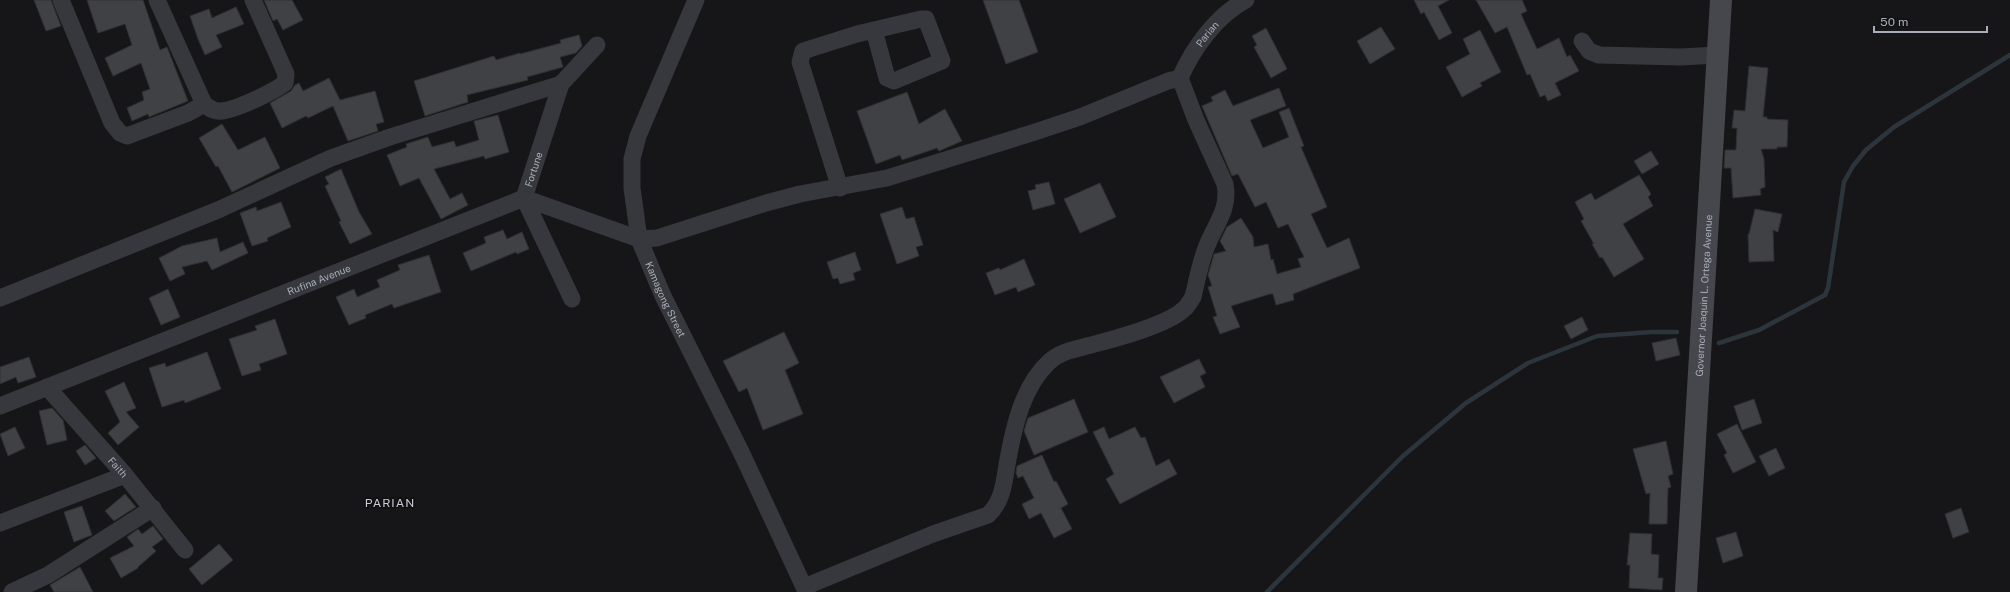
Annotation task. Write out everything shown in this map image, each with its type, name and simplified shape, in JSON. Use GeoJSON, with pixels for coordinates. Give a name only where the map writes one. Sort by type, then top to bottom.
{"type":"FeatureCollection","features":[{"type":"Feature","properties":{"kind":"main road","name":"Governor Joaquin L. Ortega Avenue"},"geometry":{"type":"LineString","coordinates":[[1686,592],[1721,0]]}},
{"type":"Feature","properties":{"kind":"street"},"geometry":{"type":"LineString","coordinates":[[61,0],[112,123],[120,133],[127,136],[133,135],[188,113],[204,104]]}},
{"type":"Feature","properties":{"kind":"street"},"geometry":{"type":"LineString","coordinates":[[157,0],[204,104],[213,110],[221,111],[248,102],[285,83],[286,74],[253,0]]}},
{"type":"Feature","properties":{"kind":"street","name":"Kamagong Street"},"geometry":{"type":"LineString","coordinates":[[696,0],[636,141],[632,159],[632,188],[639,240],[667,303],[742,454],[805,589]]}},
{"type":"Feature","properties":{"kind":"street","name":"Parian"},"geometry":{"type":"LineString","coordinates":[[1180,78],[1184,67],[1204,38],[1226,13],[1246,0]]}},
{"type":"Feature","properties":{"kind":"street"},"geometry":{"type":"LineString","coordinates":[[840,188],[800,62],[802,51],[874,30]]}},
{"type":"Feature","properties":{"kind":"street"},"geometry":{"type":"LineString","coordinates":[[1582,41],[1590,51],[1599,55],[1680,57],[1718,54]]}},
{"type":"Feature","properties":{"kind":"street","name":"Fortune"},"geometry":{"type":"LineString","coordinates":[[572,299],[524,198],[561,84],[597,45]]}},
{"type":"Feature","properties":{"kind":"street"},"geometry":{"type":"LineString","coordinates":[[524,198],[639,240],[657,238],[766,203],[800,194],[840,188],[887,178],[1080,117],[1168,81],[1180,78],[1196,120],[1225,184],[1227,193],[1227,202],[1210,237],[1193,297],[1189,304],[1175,316],[1141,330],[1076,348],[1055,357],[1048,363],[1039,373],[1022,406],[1013,433],[1001,496],[994,510],[988,515],[933,534],[805,589]]}},
{"type":"Feature","properties":{"kind":"street"},"geometry":{"type":"LineString","coordinates":[[0,298],[218,210],[331,158],[390,137],[561,84]]}},
{"type":"Feature","properties":{"kind":"street","name":"Rufina Avenue"},"geometry":{"type":"LineString","coordinates":[[0,406],[524,198]]}},
{"type":"Feature","properties":{"kind":"street","name":"Faith"},"geometry":{"type":"LineString","coordinates":[[47,387],[125,475],[186,550]]}},
{"type":"Feature","properties":{"kind":"street"},"geometry":{"type":"LineString","coordinates":[[0,523],[125,475]]}},
{"type":"Feature","properties":{"kind":"street"},"geometry":{"type":"LineString","coordinates":[[12,592],[48,576],[153,508]]}},
{"type":"Feature","properties":{"kind":"building"},"geometry":{"type":"Polygon","coordinates":[[[34,0],[51,0],[61,26],[46,31],[34,0]]]}},
{"type":"Feature","properties":{"kind":"building"},"geometry":{"type":"Polygon","coordinates":[[[87,0],[143,0],[160,50],[167,47],[188,101],[149,117],[148,114],[132,121],[127,108],[144,100],[142,92],[150,89],[141,63],[113,76],[105,58],[132,45],[125,24],[98,33],[87,0]]]}},
{"type":"Feature","properties":{"kind":"building"},"geometry":{"type":"Polygon","coordinates":[[[264,0],[292,0],[303,20],[283,30],[277,19],[273,21],[264,0]]]}},
{"type":"Feature","properties":{"kind":"building"},"geometry":{"type":"Polygon","coordinates":[[[983,0],[1019,0],[1038,52],[1006,64],[983,0]]]}},
{"type":"Feature","properties":{"kind":"building"},"geometry":{"type":"Polygon","coordinates":[[[1414,0],[1449,0],[1438,6],[1452,33],[1439,40],[1424,12],[1421,14],[1414,0]]]}},
{"type":"Feature","properties":{"kind":"building"},"geometry":{"type":"Polygon","coordinates":[[[1476,0],[1522,0],[1527,11],[1521,14],[1537,49],[1559,38],[1567,57],[1570,55],[1579,71],[1555,83],[1561,95],[1548,101],[1545,95],[1540,97],[1530,74],[1527,75],[1507,27],[1495,33],[1476,0]]]}},
{"type":"Feature","properties":{"kind":"building"},"geometry":{"type":"Polygon","coordinates":[[[236,7],[244,24],[216,35],[222,47],[205,55],[190,16],[209,9],[212,18],[236,7]]]}},
{"type":"Feature","properties":{"kind":"building"},"geometry":{"type":"Polygon","coordinates":[[[1381,27],[1395,49],[1370,64],[1357,41],[1381,27]]]}},
{"type":"Feature","properties":{"kind":"building"},"geometry":{"type":"Polygon","coordinates":[[[1266,28],[1287,69],[1271,78],[1254,47],[1257,45],[1252,36],[1266,28]]]}},
{"type":"Feature","properties":{"kind":"building"},"geometry":{"type":"Polygon","coordinates":[[[1480,30],[1501,72],[1480,83],[1482,86],[1462,97],[1446,67],[1470,54],[1463,39],[1480,30]]]}},
{"type":"Feature","properties":{"kind":"building"},"geometry":{"type":"Polygon","coordinates":[[[579,35],[582,46],[576,53],[560,57],[563,67],[527,77],[528,80],[467,95],[468,102],[425,116],[414,81],[494,56],[496,60],[561,43],[560,40],[579,35]]]}},
{"type":"Feature","properties":{"kind":"building"},"geometry":{"type":"Polygon","coordinates":[[[1749,66],[1768,68],[1763,117],[1767,117],[1767,119],[1788,120],[1787,147],[1777,147],[1777,149],[1761,149],[1764,159],[1765,187],[1760,189],[1761,195],[1733,198],[1731,168],[1724,168],[1725,150],[1736,150],[1737,128],[1732,128],[1734,110],[1745,111],[1749,66]]]}},
{"type":"Feature","properties":{"kind":"building"},"geometry":{"type":"Polygon","coordinates":[[[329,78],[340,100],[375,91],[384,122],[376,124],[378,131],[348,141],[333,106],[308,118],[306,116],[282,128],[270,103],[291,91],[295,85],[299,83],[303,91],[329,78]]]}},
{"type":"Feature","properties":{"kind":"building"},"geometry":{"type":"Polygon","coordinates":[[[1279,88],[1286,106],[1250,120],[1263,148],[1289,137],[1279,112],[1289,108],[1304,146],[1301,147],[1327,207],[1311,214],[1327,248],[1349,238],[1360,268],[1293,294],[1294,300],[1276,305],[1273,294],[1270,294],[1231,306],[1240,327],[1220,334],[1213,317],[1217,316],[1208,287],[1212,286],[1208,275],[1214,254],[1226,251],[1220,241],[1227,227],[1241,218],[1253,237],[1254,247],[1268,244],[1271,260],[1273,259],[1277,274],[1301,267],[1298,259],[1304,257],[1288,224],[1278,228],[1266,202],[1255,207],[1238,174],[1232,176],[1202,106],[1213,101],[1211,97],[1225,90],[1233,106],[1279,88]]]}},
{"type":"Feature","properties":{"kind":"building"},"geometry":{"type":"Polygon","coordinates":[[[907,92],[919,124],[945,109],[962,141],[939,151],[937,148],[902,160],[900,155],[876,164],[857,111],[907,92]]]}},
{"type":"Feature","properties":{"kind":"building"},"geometry":{"type":"Polygon","coordinates":[[[498,115],[509,152],[485,159],[484,156],[434,169],[450,199],[462,193],[468,205],[441,219],[419,178],[400,186],[387,155],[407,147],[406,144],[428,137],[432,147],[454,141],[456,147],[479,140],[474,121],[498,115]]]}},
{"type":"Feature","properties":{"kind":"building"},"geometry":{"type":"Polygon","coordinates":[[[222,124],[238,150],[265,137],[280,168],[232,192],[218,166],[216,167],[199,138],[222,124]]]}},
{"type":"Feature","properties":{"kind":"building"},"geometry":{"type":"Polygon","coordinates":[[[1651,151],[1659,164],[1642,174],[1634,161],[1651,151]]]}},
{"type":"Feature","properties":{"kind":"building"},"geometry":{"type":"Polygon","coordinates":[[[341,169],[359,212],[372,234],[350,244],[339,222],[341,221],[325,186],[329,184],[325,177],[341,169]]]}},
{"type":"Feature","properties":{"kind":"building"},"geometry":{"type":"Polygon","coordinates":[[[1639,175],[1651,194],[1648,197],[1653,206],[1623,224],[1644,259],[1614,277],[1592,244],[1594,244],[1581,221],[1584,219],[1575,202],[1591,193],[1595,200],[1639,175]]]}},
{"type":"Feature","properties":{"kind":"building"},"geometry":{"type":"Polygon","coordinates":[[[1049,182],[1055,204],[1033,210],[1028,191],[1036,189],[1035,185],[1049,182]]]}},
{"type":"Feature","properties":{"kind":"building"},"geometry":{"type":"Polygon","coordinates":[[[1100,183],[1116,217],[1080,233],[1064,199],[1100,183]]]}},
{"type":"Feature","properties":{"kind":"building"},"geometry":{"type":"Polygon","coordinates":[[[281,202],[291,227],[267,238],[268,241],[252,246],[240,213],[256,207],[257,211],[281,202]]]}},
{"type":"Feature","properties":{"kind":"building"},"geometry":{"type":"Polygon","coordinates":[[[902,207],[906,219],[914,217],[923,245],[916,247],[919,256],[897,264],[880,214],[902,207]]]}},
{"type":"Feature","properties":{"kind":"building"},"geometry":{"type":"Polygon","coordinates":[[[1755,209],[1782,214],[1778,232],[1773,230],[1774,261],[1749,262],[1748,234],[1755,209]]]}},
{"type":"Feature","properties":{"kind":"building"},"geometry":{"type":"Polygon","coordinates":[[[503,230],[507,239],[522,232],[529,249],[517,254],[516,252],[471,271],[463,253],[486,243],[484,237],[503,230]]]}},
{"type":"Feature","properties":{"kind":"building"},"geometry":{"type":"Polygon","coordinates":[[[217,238],[220,252],[243,242],[248,253],[212,270],[207,261],[182,267],[185,274],[170,281],[159,258],[182,246],[217,238]]]}},
{"type":"Feature","properties":{"kind":"building"},"geometry":{"type":"Polygon","coordinates":[[[855,252],[861,270],[853,273],[855,280],[840,284],[838,278],[833,279],[827,262],[855,252]]]}},
{"type":"Feature","properties":{"kind":"building"},"geometry":{"type":"Polygon","coordinates":[[[429,255],[441,292],[394,308],[392,304],[365,315],[366,318],[349,325],[336,297],[354,289],[357,297],[380,287],[377,280],[400,270],[398,265],[429,255]]]}},
{"type":"Feature","properties":{"kind":"building"},"geometry":{"type":"Polygon","coordinates":[[[1024,259],[1035,285],[1018,292],[1016,287],[995,295],[986,273],[999,268],[1000,270],[1024,259]]]}},
{"type":"Feature","properties":{"kind":"building"},"geometry":{"type":"Polygon","coordinates":[[[168,289],[180,317],[161,325],[149,298],[168,289]]]}},
{"type":"Feature","properties":{"kind":"building"},"geometry":{"type":"Polygon","coordinates":[[[1582,317],[1588,330],[1571,339],[1564,326],[1582,317]]]}},
{"type":"Feature","properties":{"kind":"building"},"geometry":{"type":"Polygon","coordinates":[[[275,319],[287,354],[259,364],[261,370],[242,376],[229,339],[257,330],[255,326],[275,319]]]}},
{"type":"Feature","properties":{"kind":"building"},"geometry":{"type":"Polygon","coordinates":[[[784,332],[799,363],[785,370],[803,414],[763,430],[747,388],[739,392],[723,361],[784,332]]]}},
{"type":"Feature","properties":{"kind":"building"},"geometry":{"type":"Polygon","coordinates":[[[1676,338],[1680,355],[1656,361],[1652,343],[1676,338]]]}},
{"type":"Feature","properties":{"kind":"building"},"geometry":{"type":"Polygon","coordinates":[[[207,352],[221,389],[185,403],[184,400],[162,407],[149,368],[165,363],[166,367],[207,352]]]}},
{"type":"Feature","properties":{"kind":"building"},"geometry":{"type":"Polygon","coordinates":[[[29,357],[36,377],[18,383],[16,377],[0,384],[0,367],[29,357]]]}},
{"type":"Feature","properties":{"kind":"building"},"geometry":{"type":"Polygon","coordinates":[[[1199,359],[1206,373],[1200,376],[1205,387],[1174,403],[1160,377],[1199,359]]]}},
{"type":"Feature","properties":{"kind":"building"},"geometry":{"type":"Polygon","coordinates":[[[124,382],[136,408],[126,412],[139,427],[118,445],[108,433],[120,422],[105,391],[124,382]]]}},
{"type":"Feature","properties":{"kind":"building"},"geometry":{"type":"Polygon","coordinates":[[[1074,399],[1088,432],[1034,455],[1024,431],[1028,418],[1074,399]]]}},
{"type":"Feature","properties":{"kind":"building"},"geometry":{"type":"Polygon","coordinates":[[[1754,399],[1762,423],[1742,430],[1734,406],[1754,399]]]}},
{"type":"Feature","properties":{"kind":"building"},"geometry":{"type":"Polygon","coordinates":[[[52,408],[63,420],[67,440],[47,445],[39,411],[52,408]]]}},
{"type":"Feature","properties":{"kind":"building"},"geometry":{"type":"Polygon","coordinates":[[[1737,424],[1756,462],[1733,473],[1724,455],[1727,453],[1717,434],[1737,424]]]}},
{"type":"Feature","properties":{"kind":"building"},"geometry":{"type":"Polygon","coordinates":[[[15,427],[25,448],[8,456],[0,434],[15,427]]]}},
{"type":"Feature","properties":{"kind":"building"},"geometry":{"type":"Polygon","coordinates":[[[1104,427],[1109,439],[1135,427],[1141,438],[1145,437],[1156,466],[1169,459],[1177,474],[1120,504],[1106,479],[1114,474],[1093,432],[1104,427]]]}},
{"type":"Feature","properties":{"kind":"building"},"geometry":{"type":"Polygon","coordinates":[[[1666,441],[1673,474],[1668,476],[1671,487],[1668,488],[1667,524],[1649,524],[1650,493],[1646,494],[1633,449],[1666,441]]]}},
{"type":"Feature","properties":{"kind":"building"},"geometry":{"type":"Polygon","coordinates":[[[85,445],[96,458],[85,465],[76,451],[85,445]]]}},
{"type":"Feature","properties":{"kind":"building"},"geometry":{"type":"Polygon","coordinates":[[[1776,448],[1785,468],[1769,476],[1759,456],[1776,448]]]}},
{"type":"Feature","properties":{"kind":"building"},"geometry":{"type":"Polygon","coordinates":[[[1042,455],[1054,482],[1056,481],[1068,504],[1061,508],[1072,529],[1054,538],[1041,513],[1029,519],[1022,504],[1034,498],[1023,476],[1018,478],[1016,473],[1017,466],[1042,455]]]}},
{"type":"Feature","properties":{"kind":"building"},"geometry":{"type":"Polygon","coordinates":[[[125,494],[136,507],[114,521],[105,511],[125,494]]]}},
{"type":"Feature","properties":{"kind":"building"},"geometry":{"type":"Polygon","coordinates":[[[82,506],[92,535],[74,542],[64,512],[82,506]]]}},
{"type":"Feature","properties":{"kind":"building"},"geometry":{"type":"Polygon","coordinates":[[[1961,508],[1969,532],[1953,538],[1945,514],[1961,508]]]}},
{"type":"Feature","properties":{"kind":"building"},"geometry":{"type":"Polygon","coordinates":[[[153,526],[163,539],[152,547],[156,551],[138,568],[121,578],[110,558],[134,546],[127,537],[138,529],[142,534],[153,526]]]}},
{"type":"Feature","properties":{"kind":"building"},"geometry":{"type":"Polygon","coordinates":[[[1736,532],[1743,556],[1723,563],[1716,538],[1736,532]]]}},
{"type":"Feature","properties":{"kind":"building"},"geometry":{"type":"Polygon","coordinates":[[[1630,533],[1652,534],[1651,554],[1659,555],[1658,578],[1663,578],[1662,590],[1629,588],[1630,565],[1627,565],[1630,533]]]}},
{"type":"Feature","properties":{"kind":"building"},"geometry":{"type":"Polygon","coordinates":[[[219,544],[233,560],[202,585],[189,569],[219,544]]]}},
{"type":"Feature","properties":{"kind":"building"},"geometry":{"type":"Polygon","coordinates":[[[80,567],[93,592],[54,592],[50,585],[80,567]]]}},
{"type":"Feature","properties":{"kind":"waterway"},"geometry":{"type":"LineString","coordinates":[[1719,343],[1759,330],[1825,295],[1828,288],[1844,182],[1853,166],[1866,150],[1894,127],[2010,55]]}},
{"type":"Feature","properties":{"kind":"waterway"},"geometry":{"type":"LineString","coordinates":[[1267,592],[1403,456],[1466,403],[1528,363],[1597,336],[1652,332],[1677,332]]}},
{"type":"Feature","properties":{"kind":"district","name":"PARIAN"},"geometry":{"type":"Point","coordinates":[390,503]}}]}
